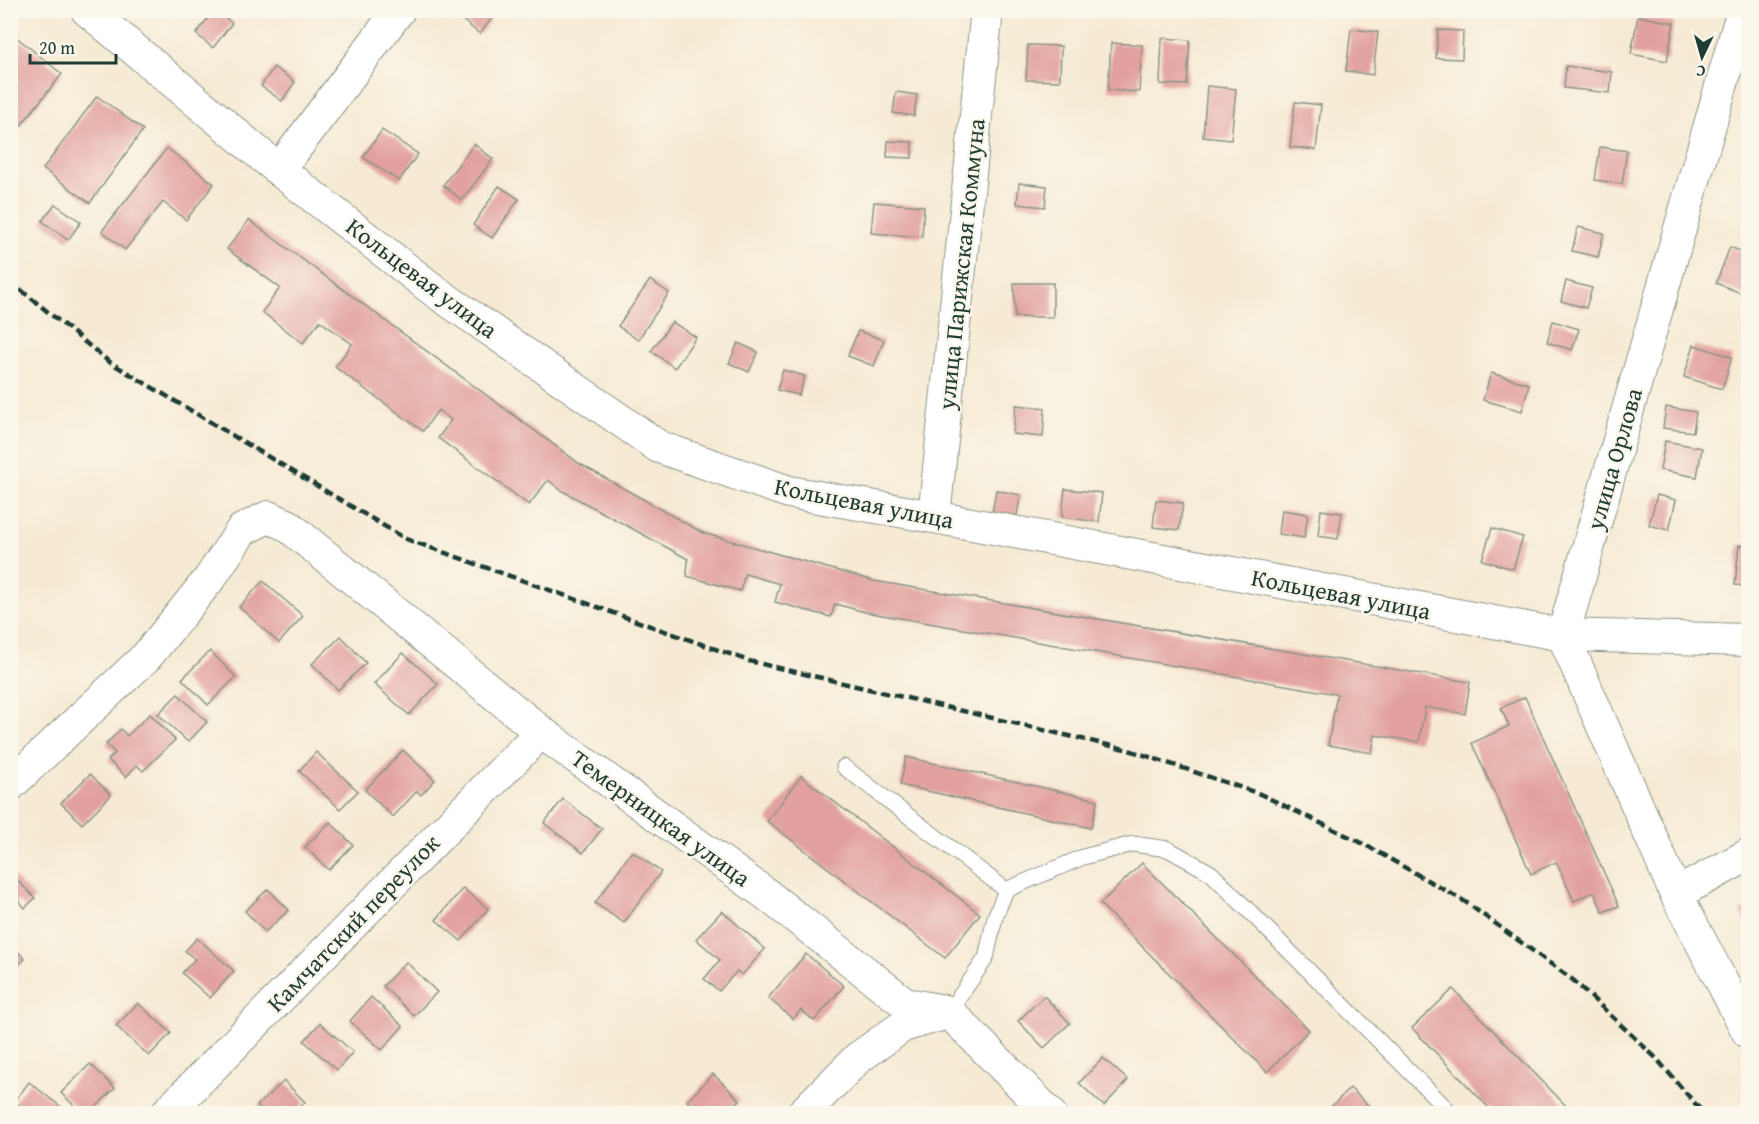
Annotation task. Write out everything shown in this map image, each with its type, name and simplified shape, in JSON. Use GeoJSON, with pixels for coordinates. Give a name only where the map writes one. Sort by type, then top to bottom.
{"type":"FeatureCollection","features":[{"type":"Feature","properties":{"kind":"street","name":"Кольцевая улица"},"geometry":{"type":"LineString","coordinates":[[87,10],[279,170],[436,292],[659,447],[789,492],[1563,635],[1749,640]]}},
{"type":"Feature","properties":{"kind":"street"},"geometry":{"type":"LineString","coordinates":[[279,170],[399,10]]}},
{"type":"Feature","properties":{"kind":"street","name":"улица Парижская Коммуна"},"geometry":{"type":"LineString","coordinates":[[934,517],[987,10]]}},
{"type":"Feature","properties":{"kind":"street","name":"улица Орлова"},"geometry":{"type":"LineString","coordinates":[[1563,635],[1743,10]]}},
{"type":"Feature","properties":{"kind":"street","name":"Темерницкая улица"},"geometry":{"type":"LineString","coordinates":[[10,785],[147,656],[210,578],[242,530],[268,517],[286,525],[541,732],[766,894],[906,1004],[949,1012]]}},
{"type":"Feature","properties":{"kind":"street"},"geometry":{"type":"LineString","coordinates":[[1563,635],[1676,894],[1749,1032]]}},
{"type":"Feature","properties":{"kind":"street","name":"Камчатский переулок"},"geometry":{"type":"LineString","coordinates":[[166,1113],[541,732]]}},
{"type":"Feature","properties":{"kind":"street"},"geometry":{"type":"LineString","coordinates":[[1676,894],[1749,855]]}},
{"type":"Feature","properties":{"kind":"street"},"geometry":{"type":"LineString","coordinates":[[802,1113],[858,1058],[903,1026],[949,1012],[1050,1113]]}},
{"type":"Feature","properties":{"kind":"lane"},"geometry":{"type":"LineString","coordinates":[[843,767],[1006,890]]}},
{"type":"Feature","properties":{"kind":"lane"},"geometry":{"type":"LineString","coordinates":[[949,1012],[986,958],[995,917],[1006,890],[1083,857],[1133,844],[1168,849],[1211,873],[1452,1113]]}},
{"type":"Feature","properties":{"kind":"building"},"geometry":{"type":"Polygon","coordinates":[[[214,10],[232,23],[213,48],[196,34],[214,10]]]}},
{"type":"Feature","properties":{"kind":"building"},"geometry":{"type":"Polygon","coordinates":[[[460,10],[498,10],[480,34],[456,15],[460,10]]]}},
{"type":"Feature","properties":{"kind":"building"},"geometry":{"type":"Polygon","coordinates":[[[1638,16],[1674,23],[1667,61],[1631,54],[1638,16]]]}},
{"type":"Feature","properties":{"kind":"building"},"geometry":{"type":"Polygon","coordinates":[[[1351,29],[1378,32],[1373,75],[1346,71],[1351,29]]]}},
{"type":"Feature","properties":{"kind":"building"},"geometry":{"type":"Polygon","coordinates":[[[1438,30],[1463,31],[1462,59],[1436,58],[1438,30]]]}},
{"type":"Feature","properties":{"kind":"building"},"geometry":{"type":"Polygon","coordinates":[[[15,36],[62,74],[10,139],[10,41],[15,36]]]}},
{"type":"Feature","properties":{"kind":"building"},"geometry":{"type":"Polygon","coordinates":[[[1162,38],[1190,40],[1187,85],[1160,84],[1162,38]]]}},
{"type":"Feature","properties":{"kind":"building"},"geometry":{"type":"Polygon","coordinates":[[[1111,43],[1142,45],[1139,92],[1108,90],[1111,43]]]}},
{"type":"Feature","properties":{"kind":"building"},"geometry":{"type":"Polygon","coordinates":[[[1028,45],[1061,46],[1060,81],[1026,80],[1028,45]]]}},
{"type":"Feature","properties":{"kind":"building"},"geometry":{"type":"Polygon","coordinates":[[[1566,66],[1612,72],[1610,93],[1564,88],[1566,66]]]}},
{"type":"Feature","properties":{"kind":"building"},"geometry":{"type":"Polygon","coordinates":[[[274,67],[295,82],[282,101],[261,86],[274,67]]]}},
{"type":"Feature","properties":{"kind":"building"},"geometry":{"type":"Polygon","coordinates":[[[1207,86],[1236,89],[1231,140],[1203,137],[1207,86]]]}},
{"type":"Feature","properties":{"kind":"building"},"geometry":{"type":"Polygon","coordinates":[[[896,92],[917,95],[914,116],[893,113],[896,92]]]}},
{"type":"Feature","properties":{"kind":"building"},"geometry":{"type":"Polygon","coordinates":[[[97,96],[143,130],[90,203],[43,169],[97,96]]]}},
{"type":"Feature","properties":{"kind":"building"},"geometry":{"type":"Polygon","coordinates":[[[1295,102],[1321,105],[1316,150],[1290,147],[1295,102]]]}},
{"type":"Feature","properties":{"kind":"building"},"geometry":{"type":"Polygon","coordinates":[[[382,130],[418,154],[399,181],[363,157],[382,130]]]}},
{"type":"Feature","properties":{"kind":"building"},"geometry":{"type":"Polygon","coordinates":[[[888,141],[912,142],[912,158],[887,157],[888,141]]]}},
{"type":"Feature","properties":{"kind":"building"},"geometry":{"type":"Polygon","coordinates":[[[474,144],[493,159],[462,200],[443,185],[474,144]]]}},
{"type":"Feature","properties":{"kind":"building"},"geometry":{"type":"Polygon","coordinates":[[[1600,147],[1627,151],[1622,184],[1595,180],[1600,147]]]}},
{"type":"Feature","properties":{"kind":"building"},"geometry":{"type":"Polygon","coordinates":[[[167,148],[214,184],[186,220],[163,202],[125,250],[102,231],[167,148]]]}},
{"type":"Feature","properties":{"kind":"building"},"geometry":{"type":"Polygon","coordinates":[[[1019,183],[1047,186],[1045,207],[1017,204],[1019,183]]]}},
{"type":"Feature","properties":{"kind":"building"},"geometry":{"type":"Polygon","coordinates":[[[499,186],[519,199],[492,238],[473,225],[499,186]]]}},
{"type":"Feature","properties":{"kind":"building"},"geometry":{"type":"Polygon","coordinates":[[[874,202],[924,206],[922,237],[871,233],[874,202]]]}},
{"type":"Feature","properties":{"kind":"building"},"geometry":{"type":"Polygon","coordinates":[[[55,204],[81,222],[68,240],[42,221],[55,204]]]}},
{"type":"Feature","properties":{"kind":"building"},"geometry":{"type":"Polygon","coordinates":[[[249,220],[580,464],[703,533],[874,581],[1470,682],[1465,714],[1425,707],[1419,742],[1375,735],[1372,753],[1328,745],[1337,694],[865,612],[835,604],[831,617],[775,602],[780,584],[745,574],[740,591],[687,576],[688,559],[561,490],[548,480],[529,505],[438,438],[451,420],[438,410],[423,431],[335,367],[352,344],[320,321],[303,343],[262,312],[280,288],[227,249],[249,220]]]}},
{"type":"Feature","properties":{"kind":"building"},"geometry":{"type":"Polygon","coordinates":[[[1578,227],[1604,233],[1598,257],[1572,251],[1578,227]]]}},
{"type":"Feature","properties":{"kind":"building"},"geometry":{"type":"Polygon","coordinates":[[[1730,247],[1748,254],[1748,296],[1716,283],[1730,247]]]}},
{"type":"Feature","properties":{"kind":"building"},"geometry":{"type":"Polygon","coordinates":[[[650,280],[669,293],[638,340],[618,326],[650,280]]]}},
{"type":"Feature","properties":{"kind":"building"},"geometry":{"type":"Polygon","coordinates":[[[1566,281],[1592,288],[1586,308],[1561,301],[1566,281]]]}},
{"type":"Feature","properties":{"kind":"building"},"geometry":{"type":"Polygon","coordinates":[[[1014,283],[1053,283],[1053,317],[1015,317],[1014,283]]]}},
{"type":"Feature","properties":{"kind":"building"},"geometry":{"type":"Polygon","coordinates":[[[1553,321],[1579,329],[1572,350],[1547,342],[1553,321]]]}},
{"type":"Feature","properties":{"kind":"building"},"geometry":{"type":"Polygon","coordinates":[[[672,322],[696,337],[675,368],[651,351],[672,322]]]}},
{"type":"Feature","properties":{"kind":"building"},"geometry":{"type":"Polygon","coordinates":[[[858,331],[884,340],[874,366],[848,356],[858,331]]]}},
{"type":"Feature","properties":{"kind":"building"},"geometry":{"type":"Polygon","coordinates":[[[738,343],[758,352],[749,372],[729,363],[738,343]]]}},
{"type":"Feature","properties":{"kind":"building"},"geometry":{"type":"Polygon","coordinates":[[[1694,345],[1732,357],[1722,389],[1684,377],[1694,345]]]}},
{"type":"Feature","properties":{"kind":"building"},"geometry":{"type":"Polygon","coordinates":[[[783,370],[805,376],[799,395],[777,390],[783,370]]]}},
{"type":"Feature","properties":{"kind":"building"},"geometry":{"type":"Polygon","coordinates":[[[1491,373],[1529,384],[1522,411],[1483,400],[1491,373]]]}},
{"type":"Feature","properties":{"kind":"building"},"geometry":{"type":"Polygon","coordinates":[[[1016,405],[1045,408],[1043,437],[1013,434],[1016,405]]]}},
{"type":"Feature","properties":{"kind":"building"},"geometry":{"type":"Polygon","coordinates":[[[1666,407],[1696,412],[1693,432],[1663,428],[1666,407]]]}},
{"type":"Feature","properties":{"kind":"building"},"geometry":{"type":"Polygon","coordinates":[[[1665,441],[1702,448],[1697,477],[1660,470],[1665,441]]]}},
{"type":"Feature","properties":{"kind":"building"},"geometry":{"type":"Polygon","coordinates":[[[1065,489],[1102,493],[1099,522],[1062,517],[1065,489]]]}},
{"type":"Feature","properties":{"kind":"building"},"geometry":{"type":"Polygon","coordinates":[[[996,490],[1021,495],[1016,519],[992,514],[996,490]]]}},
{"type":"Feature","properties":{"kind":"building"},"geometry":{"type":"Polygon","coordinates":[[[1657,495],[1676,500],[1669,530],[1649,525],[1657,495]]]}},
{"type":"Feature","properties":{"kind":"building"},"geometry":{"type":"Polygon","coordinates":[[[1156,500],[1183,503],[1179,530],[1153,527],[1156,500]]]}},
{"type":"Feature","properties":{"kind":"building"},"geometry":{"type":"Polygon","coordinates":[[[1282,510],[1308,514],[1304,538],[1279,534],[1282,510]]]}},
{"type":"Feature","properties":{"kind":"building"},"geometry":{"type":"Polygon","coordinates":[[[1321,510],[1342,513],[1338,539],[1318,536],[1321,510]]]}},
{"type":"Feature","properties":{"kind":"building"},"geometry":{"type":"Polygon","coordinates":[[[1492,528],[1523,537],[1513,569],[1482,560],[1492,528]]]}},
{"type":"Feature","properties":{"kind":"building"},"geometry":{"type":"Polygon","coordinates":[[[1739,545],[1748,546],[1748,586],[1735,585],[1739,545]]]}},
{"type":"Feature","properties":{"kind":"building"},"geometry":{"type":"Polygon","coordinates":[[[263,581],[303,616],[279,643],[239,607],[263,581]]]}},
{"type":"Feature","properties":{"kind":"building"},"geometry":{"type":"Polygon","coordinates":[[[341,636],[366,663],[338,690],[312,664],[341,636]]]}},
{"type":"Feature","properties":{"kind":"building"},"geometry":{"type":"Polygon","coordinates":[[[210,651],[236,677],[208,705],[182,679],[210,651]]]}},
{"type":"Feature","properties":{"kind":"building"},"geometry":{"type":"Polygon","coordinates":[[[403,653],[438,684],[409,715],[374,684],[403,653]]]}},
{"type":"Feature","properties":{"kind":"building"},"geometry":{"type":"Polygon","coordinates":[[[178,694],[207,722],[188,742],[158,714],[178,694]]]}},
{"type":"Feature","properties":{"kind":"building"},"geometry":{"type":"Polygon","coordinates":[[[1525,697],[1619,906],[1603,912],[1594,892],[1574,901],[1556,862],[1531,874],[1472,743],[1509,726],[1501,708],[1525,697]]]}},
{"type":"Feature","properties":{"kind":"building"},"geometry":{"type":"Polygon","coordinates":[[[150,714],[175,740],[143,771],[137,765],[126,777],[108,760],[115,753],[106,744],[121,729],[127,736],[150,714]]]}},
{"type":"Feature","properties":{"kind":"building"},"geometry":{"type":"Polygon","coordinates":[[[403,750],[435,780],[421,795],[417,791],[393,817],[365,790],[403,750]]]}},
{"type":"Feature","properties":{"kind":"building"},"geometry":{"type":"Polygon","coordinates":[[[316,752],[358,791],[340,809],[299,771],[316,752]]]}},
{"type":"Feature","properties":{"kind":"building"},"geometry":{"type":"Polygon","coordinates":[[[906,757],[1098,800],[1091,828],[900,785],[906,757]]]}},
{"type":"Feature","properties":{"kind":"building"},"geometry":{"type":"Polygon","coordinates":[[[90,774],[111,795],[82,824],[61,803],[90,774]]]}},
{"type":"Feature","properties":{"kind":"building"},"geometry":{"type":"Polygon","coordinates":[[[801,776],[980,914],[945,958],[767,821],[801,776]]]}},
{"type":"Feature","properties":{"kind":"building"},"geometry":{"type":"Polygon","coordinates":[[[563,799],[602,829],[583,853],[544,823],[563,799]]]}},
{"type":"Feature","properties":{"kind":"building"},"geometry":{"type":"Polygon","coordinates":[[[330,822],[353,845],[329,870],[305,847],[330,822]]]}},
{"type":"Feature","properties":{"kind":"building"},"geometry":{"type":"Polygon","coordinates":[[[632,851],[661,872],[624,923],[595,903],[632,851]]]}},
{"type":"Feature","properties":{"kind":"building"},"geometry":{"type":"Polygon","coordinates":[[[1142,863],[1309,1030],[1267,1072],[1100,904],[1142,863]]]}},
{"type":"Feature","properties":{"kind":"building"},"geometry":{"type":"Polygon","coordinates":[[[10,873],[35,898],[25,908],[19,901],[10,910],[10,873]]]}},
{"type":"Feature","properties":{"kind":"building"},"geometry":{"type":"Polygon","coordinates":[[[463,888],[488,909],[461,941],[436,920],[463,888]]]}},
{"type":"Feature","properties":{"kind":"building"},"geometry":{"type":"Polygon","coordinates":[[[268,889],[289,910],[265,932],[245,911],[268,889]]]}},
{"type":"Feature","properties":{"kind":"building"},"geometry":{"type":"Polygon","coordinates":[[[1748,907],[1748,924],[1741,912],[1748,907]]]}},
{"type":"Feature","properties":{"kind":"building"},"geometry":{"type":"Polygon","coordinates":[[[722,911],[765,949],[742,975],[737,971],[719,991],[704,979],[720,960],[696,939],[722,911]]]}},
{"type":"Feature","properties":{"kind":"building"},"geometry":{"type":"Polygon","coordinates":[[[197,938],[234,971],[210,998],[182,973],[195,959],[185,951],[197,938]]]}},
{"type":"Feature","properties":{"kind":"building"},"geometry":{"type":"Polygon","coordinates":[[[10,943],[25,959],[10,973],[10,943]]]}},
{"type":"Feature","properties":{"kind":"building"},"geometry":{"type":"Polygon","coordinates":[[[806,954],[844,986],[814,1021],[801,1010],[793,1019],[768,998],[806,954]]]}},
{"type":"Feature","properties":{"kind":"building"},"geometry":{"type":"Polygon","coordinates":[[[406,962],[437,992],[414,1016],[383,986],[406,962]]]}},
{"type":"Feature","properties":{"kind":"building"},"geometry":{"type":"Polygon","coordinates":[[[1453,989],[1573,1113],[1494,1113],[1412,1028],[1453,989]]]}},
{"type":"Feature","properties":{"kind":"building"},"geometry":{"type":"Polygon","coordinates":[[[1044,996],[1070,1023],[1044,1048],[1018,1021],[1044,996]]]}},
{"type":"Feature","properties":{"kind":"building"},"geometry":{"type":"Polygon","coordinates":[[[371,997],[403,1026],[382,1050],[350,1021],[371,997]]]}},
{"type":"Feature","properties":{"kind":"building"},"geometry":{"type":"Polygon","coordinates":[[[138,1003],[171,1033],[149,1056],[116,1026],[138,1003]]]}},
{"type":"Feature","properties":{"kind":"building"},"geometry":{"type":"Polygon","coordinates":[[[320,1023],[353,1052],[337,1070],[304,1041],[320,1023]]]}},
{"type":"Feature","properties":{"kind":"building"},"geometry":{"type":"Polygon","coordinates":[[[1103,1058],[1128,1080],[1104,1106],[1079,1083],[1103,1058]]]}},
{"type":"Feature","properties":{"kind":"building"},"geometry":{"type":"Polygon","coordinates":[[[90,1064],[115,1088],[90,1113],[82,1113],[61,1093],[90,1064]]]}},
{"type":"Feature","properties":{"kind":"building"},"geometry":{"type":"Polygon","coordinates":[[[713,1074],[740,1100],[727,1113],[700,1113],[687,1101],[713,1074]]]}},
{"type":"Feature","properties":{"kind":"building"},"geometry":{"type":"Polygon","coordinates":[[[284,1081],[305,1102],[294,1113],[265,1113],[257,1106],[284,1081]]]}},
{"type":"Feature","properties":{"kind":"building"},"geometry":{"type":"Polygon","coordinates":[[[29,1082],[60,1106],[54,1113],[29,1113],[14,1102],[29,1082]]]}},
{"type":"Feature","properties":{"kind":"building"},"geometry":{"type":"Polygon","coordinates":[[[1350,1088],[1376,1113],[1325,1113],[1350,1088]]]}},
{"type":"Feature","properties":{"kind":"railway"},"geometry":{"type":"LineString","coordinates":[[10,281],[108,361],[406,539],[749,661],[1129,750],[1260,794],[1360,842],[1464,901],[1573,980],[1656,1058],[1704,1114]]}}]}
